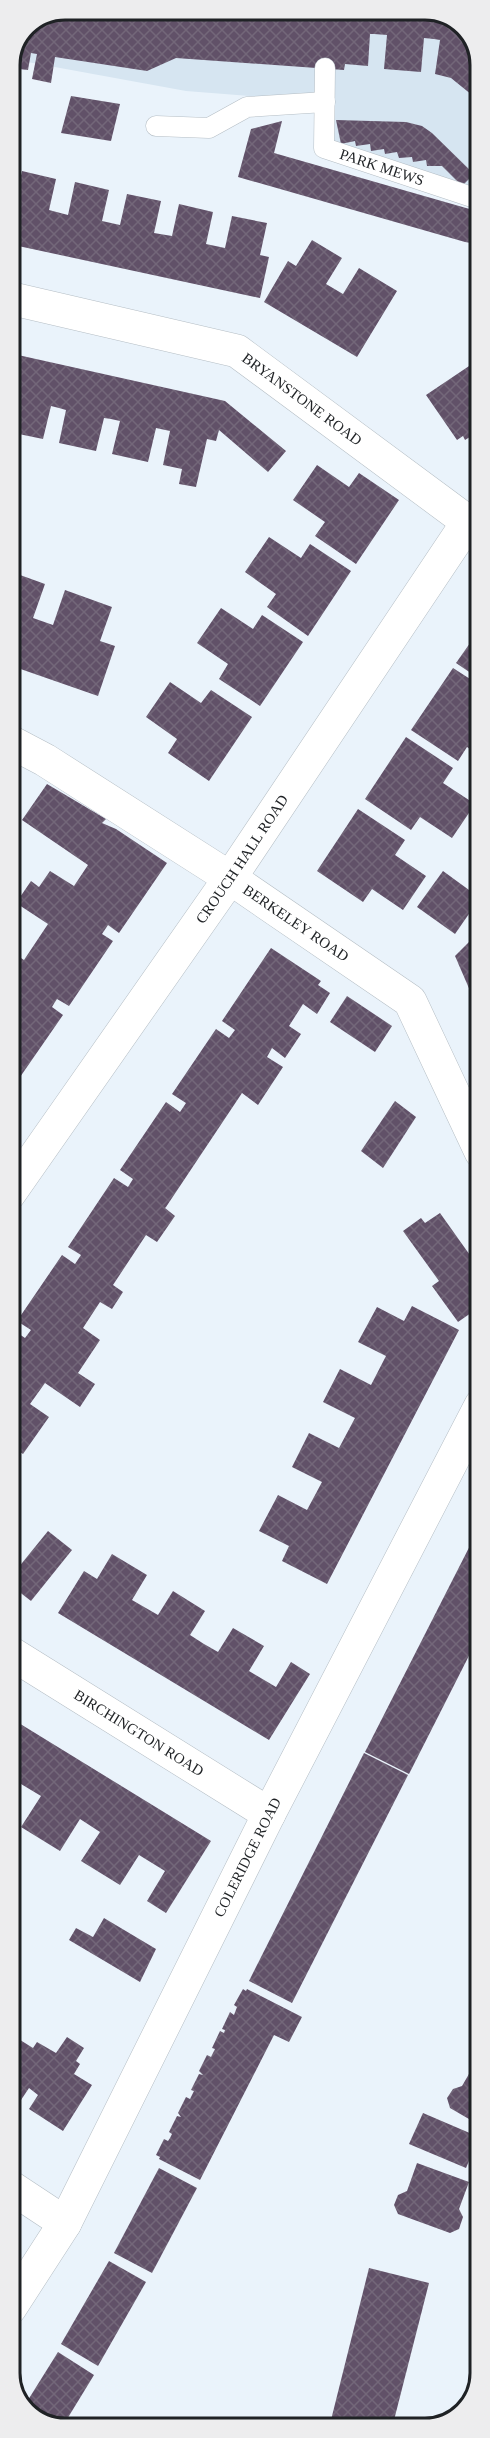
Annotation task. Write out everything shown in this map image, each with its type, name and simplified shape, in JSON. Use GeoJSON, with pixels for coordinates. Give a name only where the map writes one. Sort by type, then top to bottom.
{"type":"FeatureCollection","features":[{"type":"Feature","properties":{"kind":"street","name":"BRYANSTONE ROAD"},"geometry":{"type":"LineString","coordinates":[[20,301],[237,351],[470,519]]}},
{"type":"Feature","properties":{"kind":"street","name":"CROUCH HALL ROAD"},"geometry":{"type":"LineString","coordinates":[[20,1178],[470,534]]}},
{"type":"Feature","properties":{"kind":"street","name":"BERKELEY ROAD"},"geometry":{"type":"LineString","coordinates":[[20,747],[45,760],[230,878],[410,1000],[470,1128]]}},
{"type":"Feature","properties":{"kind":"street","name":"COLERIDGE ROAD"},"geometry":{"type":"LineString","coordinates":[[20,2291],[65,2223],[269,1814],[470,1426]]}},
{"type":"Feature","properties":{"kind":"street","name":"BIRCHINGTON ROAD"},"geometry":{"type":"LineString","coordinates":[[20,1659],[269,1814]]}},
{"type":"Feature","properties":{"kind":"street"},"geometry":{"type":"LineString","coordinates":[[20,2193],[65,2223]]}},
{"type":"Feature","properties":{"kind":"lane","name":"PARK MEWS"},"geometry":{"type":"LineString","coordinates":[[325,68],[324,148],[470,197]]}},
{"type":"Feature","properties":{"kind":"lane"},"geometry":{"type":"LineString","coordinates":[[156,126],[209,128],[248,106],[326,102]]}},
{"type":"Feature","properties":{"kind":"shaded area"},"geometry":{"type":"Polygon","coordinates":[[[56,20],[434,20],[455,31],[461,37],[469,53],[470,196],[324,148],[325,102],[186,91],[20,61],[20,56],[23,47],[33,33],[47,23],[56,20]]]}},
{"type":"Feature","properties":{"kind":"building"},"geometry":{"type":"Polygon","coordinates":[[[56,20],[434,20],[455,31],[466,45],[470,59],[470,93],[451,78],[435,74],[440,40],[424,38],[421,72],[384,69],[387,35],[374,34],[370,34],[368,66],[345,64],[344,70],[176,58],[147,71],[55,57],[51,83],[32,79],[37,54],[31,53],[28,70],[20,69],[23,47],[40,27],[56,20]]]}},
{"type":"Feature","properties":{"kind":"building"},"geometry":{"type":"Polygon","coordinates":[[[71,96],[120,104],[111,141],[61,133],[71,96]]]}},
{"type":"Feature","properties":{"kind":"building"},"geometry":{"type":"Polygon","coordinates":[[[336,120],[406,122],[422,126],[470,170],[470,178],[462,186],[442,166],[427,166],[426,160],[413,162],[412,157],[399,158],[397,152],[385,154],[384,149],[371,151],[370,144],[356,146],[355,141],[341,144],[336,120]]]}},
{"type":"Feature","properties":{"kind":"building"},"geometry":{"type":"Polygon","coordinates":[[[282,121],[274,153],[470,209],[470,243],[238,177],[251,129],[282,121]]]}},
{"type":"Feature","properties":{"kind":"building"},"geometry":{"type":"Polygon","coordinates":[[[22,171],[56,179],[49,210],[68,215],[75,182],[109,190],[102,221],[120,225],[127,194],[161,201],[154,233],[172,236],[179,204],[213,212],[206,244],[225,248],[232,216],[267,223],[260,255],[269,257],[260,298],[20,246],[22,171]]]}},
{"type":"Feature","properties":{"kind":"building"},"geometry":{"type":"Polygon","coordinates":[[[312,240],[342,258],[326,284],[343,294],[359,268],[397,291],[357,357],[264,302],[288,261],[296,266],[312,240]]]}},
{"type":"Feature","properties":{"kind":"building"},"geometry":{"type":"Polygon","coordinates":[[[20,355],[225,401],[286,451],[268,472],[219,430],[216,441],[207,439],[196,487],[179,484],[182,469],[163,465],[170,431],[156,428],[148,462],[112,454],[120,421],[111,419],[104,418],[96,451],[59,443],[66,410],[51,406],[43,439],[20,434],[20,355]]]}},
{"type":"Feature","properties":{"kind":"building"},"geometry":{"type":"Polygon","coordinates":[[[470,365],[470,437],[465,440],[463,436],[457,440],[426,395],[470,365]]]}},
{"type":"Feature","properties":{"kind":"building"},"geometry":{"type":"Polygon","coordinates":[[[317,465],[349,487],[359,473],[399,500],[356,564],[315,536],[325,522],[293,500],[317,465]]]}},
{"type":"Feature","properties":{"kind":"building"},"geometry":{"type":"Polygon","coordinates":[[[269,537],[301,558],[310,544],[351,571],[308,636],[267,607],[276,594],[245,572],[269,537]]]}},
{"type":"Feature","properties":{"kind":"building"},"geometry":{"type":"Polygon","coordinates":[[[20,575],[45,584],[33,618],[53,625],[65,590],[112,607],[100,641],[115,646],[98,696],[20,669],[20,575]]]}},
{"type":"Feature","properties":{"kind":"building"},"geometry":{"type":"Polygon","coordinates":[[[221,608],[253,629],[262,615],[303,642],[260,706],[219,679],[228,664],[197,643],[221,608]]]}},
{"type":"Feature","properties":{"kind":"building"},"geometry":{"type":"Polygon","coordinates":[[[470,643],[470,673],[456,663],[470,643]]]}},
{"type":"Feature","properties":{"kind":"building"},"geometry":{"type":"Polygon","coordinates":[[[453,668],[470,679],[470,749],[467,747],[458,761],[411,730],[453,668]]]}},
{"type":"Feature","properties":{"kind":"building"},"geometry":{"type":"Polygon","coordinates":[[[170,682],[201,703],[211,690],[252,717],[209,781],[168,753],[177,739],[146,717],[170,682]]]}},
{"type":"Feature","properties":{"kind":"building"},"geometry":{"type":"Polygon","coordinates":[[[406,737],[453,768],[443,783],[470,801],[470,811],[452,838],[420,817],[411,830],[365,799],[406,737]]]}},
{"type":"Feature","properties":{"kind":"building"},"geometry":{"type":"Polygon","coordinates":[[[47,784],[106,819],[102,823],[116,829],[167,863],[119,933],[108,925],[102,934],[113,941],[69,1006],[57,999],[52,1007],[63,1015],[20,1077],[20,957],[24,960],[48,924],[20,906],[20,897],[31,881],[39,887],[50,871],[74,886],[88,865],[22,820],[47,784]]]}},
{"type":"Feature","properties":{"kind":"building"},"geometry":{"type":"Polygon","coordinates":[[[358,809],[405,840],[395,855],[426,876],[403,910],[372,889],[363,902],[317,871],[358,809]]]}},
{"type":"Feature","properties":{"kind":"building"},"geometry":{"type":"Polygon","coordinates":[[[443,871],[470,891],[470,912],[455,934],[417,907],[443,871]]]}},
{"type":"Feature","properties":{"kind":"building"},"geometry":{"type":"Polygon","coordinates":[[[470,941],[470,991],[455,956],[470,941]]]}},
{"type":"Feature","properties":{"kind":"building"},"geometry":{"type":"Polygon","coordinates":[[[271,948],[321,981],[318,985],[330,993],[317,1014],[303,1004],[289,1026],[301,1034],[285,1058],[272,1048],[267,1057],[283,1067],[258,1105],[242,1093],[165,1208],[175,1216],[157,1242],[146,1235],[113,1285],[123,1292],[112,1309],[100,1302],[83,1328],[100,1340],[78,1373],[95,1384],[80,1407],[45,1383],[30,1404],[49,1417],[23,1454],[20,1452],[20,1335],[25,1338],[31,1330],[20,1323],[20,1317],[62,1255],[75,1264],[81,1255],[68,1247],[114,1178],[128,1187],[133,1179],[120,1170],[166,1102],[180,1112],[186,1103],[172,1094],[216,1029],[229,1038],[235,1030],[222,1021],[271,948]]]}},
{"type":"Feature","properties":{"kind":"building"},"geometry":{"type":"Polygon","coordinates":[[[347,996],[392,1026],[375,1052],[330,1022],[347,996]]]}},
{"type":"Feature","properties":{"kind":"building"},"geometry":{"type":"Polygon","coordinates":[[[395,1101],[416,1117],[383,1168],[361,1151],[395,1101]]]}},
{"type":"Feature","properties":{"kind":"building"},"geometry":{"type":"Polygon","coordinates":[[[440,1213],[470,1255],[470,1314],[458,1322],[432,1286],[439,1281],[403,1231],[421,1218],[425,1223],[440,1213]]]}},
{"type":"Feature","properties":{"kind":"building"},"geometry":{"type":"Polygon","coordinates":[[[412,1306],[459,1330],[327,1584],[282,1561],[289,1546],[259,1531],[278,1495],[307,1510],[322,1482],[292,1467],[309,1433],[339,1448],[355,1418],[323,1402],[340,1369],[371,1385],[386,1356],[358,1342],[377,1307],[404,1321],[412,1306]]]}},
{"type":"Feature","properties":{"kind":"building"},"geometry":{"type":"Polygon","coordinates":[[[48,1531],[72,1550],[31,1601],[20,1592],[20,1565],[48,1531]]]}},
{"type":"Feature","properties":{"kind":"building"},"geometry":{"type":"Polygon","coordinates":[[[470,1546],[470,1654],[409,1774],[365,1752],[470,1546]]]}},
{"type":"Feature","properties":{"kind":"building"},"geometry":{"type":"Polygon","coordinates":[[[112,1554],[147,1575],[132,1600],[158,1615],[173,1591],[205,1611],[190,1635],[204,1644],[218,1652],[233,1628],[264,1646],[249,1671],[276,1687],[291,1662],[310,1674],[269,1740],[58,1613],[84,1571],[97,1579],[112,1554]]]}},
{"type":"Feature","properties":{"kind":"building"},"geometry":{"type":"Polygon","coordinates":[[[20,1724],[211,1841],[166,1913],[147,1901],[165,1871],[139,1855],[120,1885],[81,1861],[100,1832],[80,1819],[60,1851],[21,1827],[41,1796],[20,1783],[20,1724]]]}},
{"type":"Feature","properties":{"kind":"building"},"geometry":{"type":"Polygon","coordinates":[[[364,1753],[408,1775],[292,2003],[249,1981],[364,1753]]]}},
{"type":"Feature","properties":{"kind":"building"},"geometry":{"type":"Polygon","coordinates":[[[104,1918],[156,1949],[140,1982],[69,1940],[76,1928],[93,1937],[104,1918]]]}},
{"type":"Feature","properties":{"kind":"building"},"geometry":{"type":"Polygon","coordinates":[[[243,1989],[302,2017],[289,2042],[274,2035],[200,2180],[159,2159],[160,2157],[156,2155],[164,2139],[168,2141],[170,2138],[172,2134],[169,2132],[177,2116],[181,2117],[178,2113],[186,2097],[190,2099],[194,2091],[191,2090],[199,2074],[203,2075],[199,2071],[207,2055],[211,2057],[215,2049],[212,2048],[220,2031],[224,2033],[225,2030],[222,2029],[230,2012],[234,2015],[237,2007],[234,2005],[243,1989]]]}},
{"type":"Feature","properties":{"kind":"building"},"geometry":{"type":"Polygon","coordinates":[[[67,2037],[84,2048],[76,2061],[80,2064],[74,2074],[92,2085],[63,2131],[29,2109],[38,2095],[29,2088],[20,2102],[20,2040],[33,2048],[37,2042],[56,2053],[67,2037]]]}},
{"type":"Feature","properties":{"kind":"building"},"geometry":{"type":"Polygon","coordinates":[[[470,2072],[470,2120],[450,2108],[447,2098],[453,2089],[462,2086],[470,2072]]]}},
{"type":"Feature","properties":{"kind":"building"},"geometry":{"type":"Polygon","coordinates":[[[423,2113],[470,2133],[470,2158],[466,2168],[409,2144],[423,2113]]]}},
{"type":"Feature","properties":{"kind":"building"},"geometry":{"type":"Polygon","coordinates":[[[417,2163],[469,2182],[459,2209],[463,2217],[459,2229],[450,2233],[398,2214],[394,2205],[398,2195],[407,2191],[417,2163]]]}},
{"type":"Feature","properties":{"kind":"building"},"geometry":{"type":"Polygon","coordinates":[[[159,2168],[197,2188],[152,2273],[114,2253],[159,2168]]]}},
{"type":"Feature","properties":{"kind":"building"},"geometry":{"type":"Polygon","coordinates":[[[109,2261],[146,2282],[98,2366],[61,2344],[109,2261]]]}},
{"type":"Feature","properties":{"kind":"building"},"geometry":{"type":"Polygon","coordinates":[[[369,2268],[429,2283],[395,2418],[332,2418],[369,2268]]]}},
{"type":"Feature","properties":{"kind":"building"},"geometry":{"type":"Polygon","coordinates":[[[58,2352],[94,2375],[68,2418],[47,2415],[28,2400],[58,2352]]]}}]}
